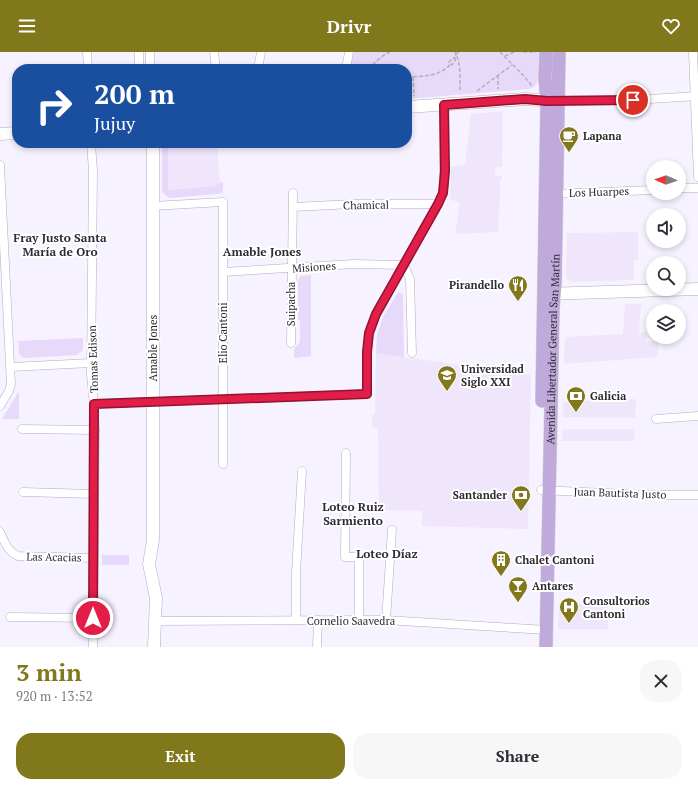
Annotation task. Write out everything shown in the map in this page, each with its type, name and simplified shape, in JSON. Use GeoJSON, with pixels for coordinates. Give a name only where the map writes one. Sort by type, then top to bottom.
{"type":"FeatureCollection","features":[{"type":"Feature","properties":{"kind":"main road","name":"Avenida Libertador General San Martín"},"geometry":{"type":"LineString","coordinates":[[546,52],[545,79],[552,101]]}},
{"type":"Feature","properties":{"kind":"main road","name":"Avenida Libertador General San Martín"},"geometry":{"type":"LineString","coordinates":[[538,647],[542,630],[546,490],[552,101],[559,52]]}},
{"type":"Feature","properties":{"kind":"main road","name":"Avenida Libertador General San Martín"},"geometry":{"type":"LineString","coordinates":[[542,630],[546,647]]}},
{"type":"Feature","properties":{"kind":"street"},"geometry":{"type":"LineString","coordinates":[[87,52],[88,64]]}},
{"type":"Feature","properties":{"kind":"street"},"geometry":{"type":"LineString","coordinates":[[139,52],[139,64]]}},
{"type":"Feature","properties":{"kind":"street"},"geometry":{"type":"LineString","coordinates":[[150,52],[150,64]]}},
{"type":"Feature","properties":{"kind":"street"},"geometry":{"type":"LineString","coordinates":[[214,52],[215,64]]}},
{"type":"Feature","properties":{"kind":"street"},"geometry":{"type":"LineString","coordinates":[[259,64],[261,52]]}},
{"type":"Feature","properties":{"kind":"street"},"geometry":{"type":"LineString","coordinates":[[349,52],[349,64]]}},
{"type":"Feature","properties":{"kind":"street"},"geometry":{"type":"LineString","coordinates":[[693,52],[696,96],[698,177]]}},
{"type":"Feature","properties":{"kind":"street"},"geometry":{"type":"LineString","coordinates":[[412,107],[525,99],[552,101],[633,100],[696,96]]}},
{"type":"Feature","properties":{"kind":"street"},"geometry":{"type":"LineString","coordinates":[[94,404],[367,394],[367,352],[369,333],[376,314],[443,193],[444,105]]}},
{"type":"Feature","properties":{"kind":"street"},"geometry":{"type":"LineString","coordinates":[[0,134],[12,133]]}},
{"type":"Feature","properties":{"kind":"street","name":"Tomas Edison"},"geometry":{"type":"LineString","coordinates":[[91,148],[93,171],[91,374],[95,430],[93,647]]}},
{"type":"Feature","properties":{"kind":"street","name":"Amable Jones"},"geometry":{"type":"LineString","coordinates":[[153,148],[153,540],[148,564],[156,598],[154,647]]}},
{"type":"Feature","properties":{"kind":"street"},"geometry":{"type":"LineString","coordinates":[[0,165],[11,367],[10,388],[0,406]]}},
{"type":"Feature","properties":{"kind":"street"},"geometry":{"type":"LineString","coordinates":[[686,188],[698,188]]}},
{"type":"Feature","properties":{"kind":"street","name":"Los Huarpes"},"geometry":{"type":"LineString","coordinates":[[551,194],[646,190]]}},
{"type":"Feature","properties":{"kind":"street","name":"Suipacha"},"geometry":{"type":"LineString","coordinates":[[291,343],[293,193]]}},
{"type":"Feature","properties":{"kind":"street","name":"Elio Cantoni"},"geometry":{"type":"LineString","coordinates":[[153,206],[224,202],[223,464]]}},
{"type":"Feature","properties":{"kind":"street","name":"Chamical"},"geometry":{"type":"LineString","coordinates":[[293,207],[353,204],[438,204]]}},
{"type":"Feature","properties":{"kind":"street","name":"Misiones"},"geometry":{"type":"LineString","coordinates":[[223,272],[354,264],[404,265]]}},
{"type":"Feature","properties":{"kind":"street"},"geometry":{"type":"LineString","coordinates":[[404,265],[410,279],[412,353]]}},
{"type":"Feature","properties":{"kind":"street"},"geometry":{"type":"LineString","coordinates":[[550,294],[698,289]]}},
{"type":"Feature","properties":{"kind":"street"},"geometry":{"type":"LineString","coordinates":[[11,367],[91,363]]}},
{"type":"Feature","properties":{"kind":"street"},"geometry":{"type":"LineString","coordinates":[[656,419],[698,416]]}},
{"type":"Feature","properties":{"kind":"street"},"geometry":{"type":"LineString","coordinates":[[22,429],[95,430]]}},
{"type":"Feature","properties":{"kind":"street"},"geometry":{"type":"LineString","coordinates":[[346,453],[345,557],[359,557],[359,620]]}},
{"type":"Feature","properties":{"kind":"street"},"geometry":{"type":"LineString","coordinates":[[296,620],[296,572],[302,471]]}},
{"type":"Feature","properties":{"kind":"street","name":"Juan Bautista Justo"},"geometry":{"type":"LineString","coordinates":[[546,490],[648,495],[698,495]]}},
{"type":"Feature","properties":{"kind":"street"},"geometry":{"type":"LineString","coordinates":[[23,492],[94,494]]}},
{"type":"Feature","properties":{"kind":"street"},"geometry":{"type":"LineString","coordinates":[[386,620],[392,530]]}},
{"type":"Feature","properties":{"kind":"street","name":"Las Acacias"},"geometry":{"type":"LineString","coordinates":[[0,532],[8,548],[15,555],[93,558]]}},
{"type":"Feature","properties":{"kind":"street"},"geometry":{"type":"LineString","coordinates":[[10,617],[93,618]]}},
{"type":"Feature","properties":{"kind":"street","name":"Cornelio Saavedra"},"geometry":{"type":"LineString","coordinates":[[155,620],[386,620],[542,630]]}},
{"type":"Feature","properties":{"kind":"street"},"geometry":{"type":"LineString","coordinates":[[317,647],[318,620]]}},
{"type":"Feature","properties":{"kind":"path"},"geometry":{"type":"LineString","coordinates":[[373,64],[383,53],[390,52]]}},
{"type":"Feature","properties":{"kind":"path"},"geometry":{"type":"LineString","coordinates":[[454,52],[459,65],[460,92]]}},
{"type":"Feature","properties":{"kind":"path"},"geometry":{"type":"LineString","coordinates":[[414,96],[413,77],[438,74],[451,64],[450,62],[452,59],[459,52]]}},
{"type":"Feature","properties":{"kind":"path"},"geometry":{"type":"LineString","coordinates":[[500,52],[532,86]]}},
{"type":"Feature","properties":{"kind":"path"},"geometry":{"type":"LineString","coordinates":[[504,52],[505,56]]}},
{"type":"Feature","properties":{"kind":"path"},"geometry":{"type":"LineString","coordinates":[[505,56],[514,52]]}},
{"type":"Feature","properties":{"kind":"path"},"geometry":{"type":"LineString","coordinates":[[523,52],[536,52]]}},
{"type":"Feature","properties":{"kind":"path"},"geometry":{"type":"LineString","coordinates":[[477,91],[512,64]]}},
{"type":"Feature","properties":{"kind":"path"},"geometry":{"type":"LineString","coordinates":[[498,75],[498,89]]}},
{"type":"Feature","properties":{"kind":"shaded area"},"geometry":{"type":"Polygon","coordinates":[[[354,52],[539,52],[538,81],[532,88],[412,99],[412,64],[351,64],[354,52]]]}},
{"type":"Feature","properties":{"kind":"shaded area"},"geometry":{"type":"Polygon","coordinates":[[[503,111],[502,167],[495,167],[495,175],[502,176],[502,179],[500,179],[498,232],[455,234],[460,202],[450,200],[451,167],[465,165],[471,114],[503,111]]]}},
{"type":"Feature","properties":{"kind":"shaded area"},"geometry":{"type":"Polygon","coordinates":[[[162,148],[168,148],[168,190],[216,186],[223,182],[223,193],[217,194],[169,198],[162,192],[162,148]]]}},
{"type":"Feature","properties":{"kind":"shaded area"},"geometry":{"type":"Polygon","coordinates":[[[168,148],[217,148],[220,183],[216,186],[168,190],[168,148]]]}},
{"type":"Feature","properties":{"kind":"shaded area"},"geometry":{"type":"Polygon","coordinates":[[[638,232],[638,260],[634,260],[634,280],[571,282],[566,278],[567,233],[638,232]]]}},
{"type":"Feature","properties":{"kind":"shaded area"},"geometry":{"type":"Polygon","coordinates":[[[311,275],[311,356],[294,358],[294,349],[300,342],[300,321],[298,318],[298,280],[301,276],[311,275]]]}},
{"type":"Feature","properties":{"kind":"shaded area"},"geometry":{"type":"Polygon","coordinates":[[[398,292],[403,294],[404,357],[376,353],[377,335],[383,317],[398,292]]]}},
{"type":"Feature","properties":{"kind":"shaded area"},"geometry":{"type":"Polygon","coordinates":[[[625,304],[641,304],[639,333],[646,332],[646,344],[659,344],[657,357],[564,364],[565,337],[623,334],[625,304]]]}},
{"type":"Feature","properties":{"kind":"shaded area"},"geometry":{"type":"Polygon","coordinates":[[[83,338],[83,350],[77,355],[24,358],[19,354],[18,341],[83,338]]]}},
{"type":"Feature","properties":{"kind":"shaded area"},"geometry":{"type":"Polygon","coordinates":[[[376,353],[531,375],[528,529],[422,526],[422,511],[379,510],[378,428],[373,429],[371,415],[375,414],[376,353]]]}},
{"type":"Feature","properties":{"kind":"shaded area"},"geometry":{"type":"Polygon","coordinates":[[[19,391],[19,419],[2,419],[19,391]]]}},
{"type":"Feature","properties":{"kind":"shaded area"},"geometry":{"type":"Polygon","coordinates":[[[636,399],[635,418],[563,417],[563,402],[636,399]]]}},
{"type":"Feature","properties":{"kind":"shaded area"},"geometry":{"type":"Polygon","coordinates":[[[563,429],[635,429],[634,441],[562,441],[563,429]]]}},
{"type":"Feature","properties":{"kind":"shaded area"},"geometry":{"type":"Polygon","coordinates":[[[102,555],[129,555],[129,565],[102,565],[102,555]]]}},
{"type":"Feature","properties":{"kind":"shaded area"},"geometry":{"type":"Polygon","coordinates":[[[559,603],[608,604],[608,629],[558,629],[559,603]]]}},
{"type":"Feature","properties":{"kind":"place","name":"Lapana"},"geometry":{"type":"Point","coordinates":[569,153]}},
{"type":"Feature","properties":{"kind":"place","name":"Pirandello"},"geometry":{"type":"Point","coordinates":[518,302]}},
{"type":"Feature","properties":{"kind":"place","name":"Universidad Siglo XXI"},"geometry":{"type":"Point","coordinates":[447,392]}},
{"type":"Feature","properties":{"kind":"place","name":"Galicia"},"geometry":{"type":"Point","coordinates":[576,413]}},
{"type":"Feature","properties":{"kind":"place","name":"Santander"},"geometry":{"type":"Point","coordinates":[521,512]}},
{"type":"Feature","properties":{"kind":"place","name":"Chalet Cantoni"},"geometry":{"type":"Point","coordinates":[501,577]}},
{"type":"Feature","properties":{"kind":"place","name":"Antares"},"geometry":{"type":"Point","coordinates":[518,603]}},
{"type":"Feature","properties":{"kind":"place","name":"Consultorios Cantoni"},"geometry":{"type":"Point","coordinates":[569,624]}},
{"type":"Feature","properties":{"kind":"district","name":"Fray Justo Santa María de Oro"},"geometry":{"type":"Point","coordinates":[60,244]}},
{"type":"Feature","properties":{"kind":"district","name":"Amable Jones"},"geometry":{"type":"Point","coordinates":[262,251]}},
{"type":"Feature","properties":{"kind":"district","name":"Loteo Ruiz Sarmiento"},"geometry":{"type":"Point","coordinates":[353,513]}},
{"type":"Feature","properties":{"kind":"district","name":"Loteo Díaz"},"geometry":{"type":"Point","coordinates":[387,553]}},
{"type":"Feature","properties":{"kind":"route"},"geometry":{"type":"LineString","coordinates":[[93,618],[94,404],[367,394],[367,352],[369,333],[376,314],[443,193],[445,171],[444,105],[525,99],[547,101],[633,100]]}}]}
